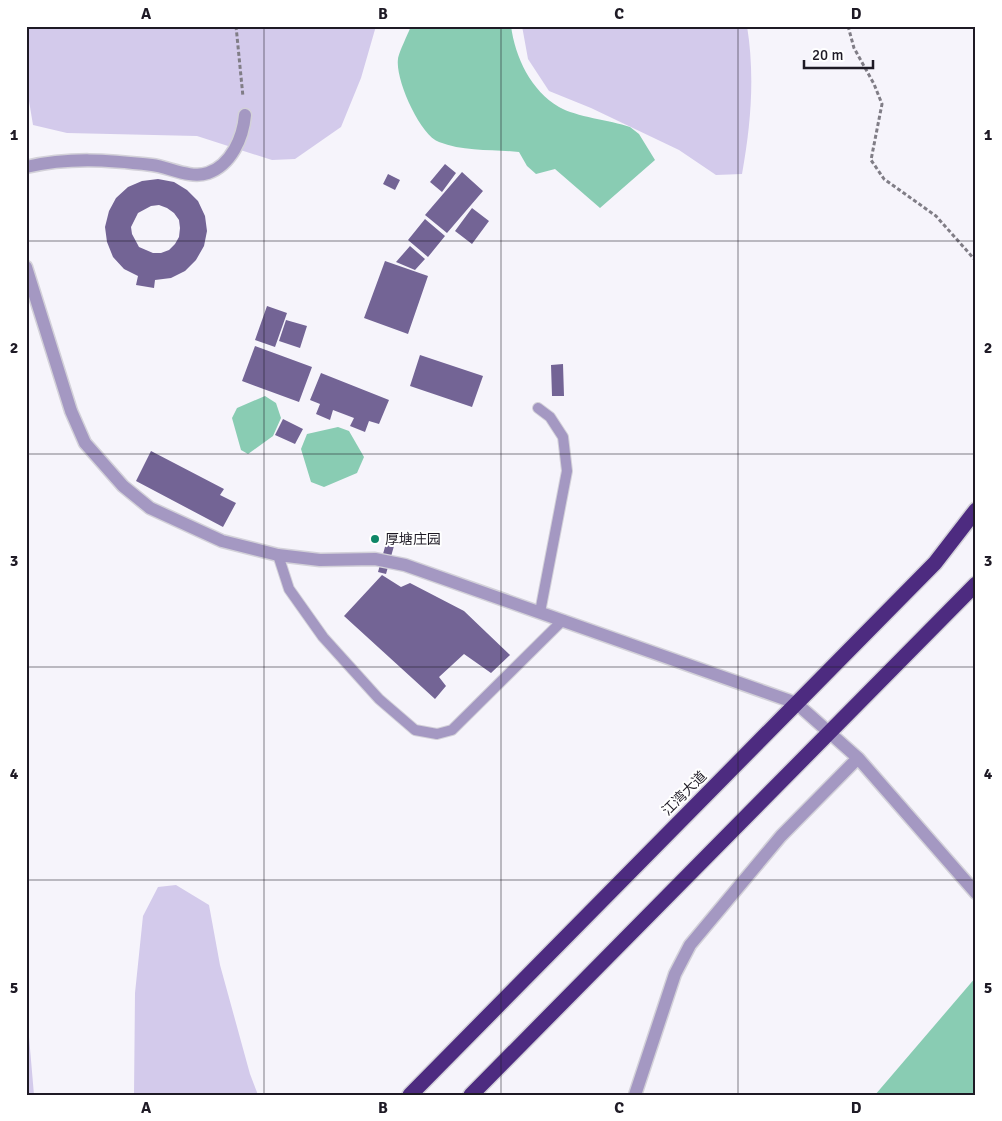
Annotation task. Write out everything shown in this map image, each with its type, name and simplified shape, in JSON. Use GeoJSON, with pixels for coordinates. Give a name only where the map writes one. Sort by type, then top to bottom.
{"type":"FeatureCollection","features":[{"type":"Feature","properties":{"kind":"highway","name":"江湾大道"},"geometry":{"type":"LineString","coordinates":[[410,1095],[935,563],[976,510]]}},
{"type":"Feature","properties":{"kind":"highway"},"geometry":{"type":"LineString","coordinates":[[471,1095],[976,584]]}},
{"type":"Feature","properties":{"kind":"street"},"geometry":{"type":"LineString","coordinates":[[26,167],[69,160],[89,159],[161,166],[197,175],[206,174],[224,163],[232,151],[242,134],[245,115]]}},
{"type":"Feature","properties":{"kind":"street"},"geometry":{"type":"LineString","coordinates":[[26,267],[71,411],[85,443],[123,486],[150,508],[222,541],[278,555],[320,560],[375,559],[405,564],[796,703],[858,758],[976,894]]}},
{"type":"Feature","properties":{"kind":"street"},"geometry":{"type":"LineString","coordinates":[[636,1095],[675,974],[690,945],[781,836],[858,758]]}},
{"type":"Feature","properties":{"kind":"lane"},"geometry":{"type":"LineString","coordinates":[[538,408],[550,417],[563,437],[567,471],[540,612]]}},
{"type":"Feature","properties":{"kind":"lane"},"geometry":{"type":"LineString","coordinates":[[278,555],[289,589],[323,637],[379,698],[415,730],[437,734],[452,730],[563,620]]}},
{"type":"Feature","properties":{"kind":"path"},"geometry":{"type":"LineString","coordinates":[[236,26],[245,115]]}},
{"type":"Feature","properties":{"kind":"path"},"geometry":{"type":"LineString","coordinates":[[848,26],[854,48],[874,84],[882,104],[871,160],[884,179],[936,216],[976,260]]}},
{"type":"Feature","properties":{"kind":"shaded area"},"geometry":{"type":"Polygon","coordinates":[[[26,26],[376,26],[361,78],[341,127],[295,159],[272,160],[197,136],[67,133],[33,125],[27,89],[26,26]]]}},
{"type":"Feature","properties":{"kind":"shaded area"},"geometry":{"type":"Polygon","coordinates":[[[411,26],[511,26],[516,49],[521,61],[540,92],[559,107],[566,110],[630,127],[639,134],[655,160],[600,208],[555,169],[536,174],[527,166],[519,152],[468,149],[439,142],[424,129],[417,118],[400,79],[398,59],[411,26]]]}},
{"type":"Feature","properties":{"kind":"shaded area"},"geometry":{"type":"Polygon","coordinates":[[[522,26],[747,26],[751,63],[751,100],[742,174],[716,175],[679,150],[591,108],[549,91],[528,59],[522,26]]]}},
{"type":"Feature","properties":{"kind":"shaded area"},"geometry":{"type":"Polygon","coordinates":[[[265,396],[276,403],[281,418],[273,436],[248,454],[241,450],[232,418],[237,408],[265,396]]]}},
{"type":"Feature","properties":{"kind":"shaded area"},"geometry":{"type":"Polygon","coordinates":[[[338,427],[349,431],[364,457],[357,473],[324,487],[311,482],[301,449],[307,434],[338,427]]]}},
{"type":"Feature","properties":{"kind":"shaded area"},"geometry":{"type":"Polygon","coordinates":[[[176,885],[209,905],[220,965],[250,1074],[258,1095],[134,1095],[135,993],[143,916],[158,887],[176,885]]]}},
{"type":"Feature","properties":{"kind":"shaded area"},"geometry":{"type":"Polygon","coordinates":[[[976,977],[976,1095],[875,1095],[976,977]]]}},
{"type":"Feature","properties":{"kind":"shaded area"},"geometry":{"type":"Polygon","coordinates":[[[26,1002],[34,1095],[26,1095],[26,1002]]]}},
{"type":"Feature","properties":{"kind":"building"},"geometry":{"type":"Polygon","coordinates":[[[445,164],[456,173],[442,192],[430,182],[445,164]]]}},
{"type":"Feature","properties":{"kind":"building"},"geometry":{"type":"Polygon","coordinates":[[[462,172],[483,191],[447,233],[425,215],[462,172]]]}},
{"type":"Feature","properties":{"kind":"building"},"geometry":{"type":"Polygon","coordinates":[[[388,174],[400,180],[395,190],[383,184],[388,174]]]}},
{"type":"Feature","properties":{"kind":"building"},"geometry":{"type":"Polygon","coordinates":[[[158,179],[174,182],[187,190],[198,201],[205,216],[207,231],[204,246],[196,260],[185,271],[171,278],[155,280],[154,288],[136,285],[138,276],[124,269],[113,257],[107,242],[105,227],[109,211],[116,198],[128,187],[142,181],[158,179]],[[159,205],[151,206],[138,213],[131,227],[132,234],[139,247],[153,253],[161,253],[169,250],[175,244],[179,237],[179,220],[167,208],[159,205]]]}},
{"type":"Feature","properties":{"kind":"building"},"geometry":{"type":"Polygon","coordinates":[[[472,208],[489,221],[472,244],[455,231],[472,208]]]}},
{"type":"Feature","properties":{"kind":"building"},"geometry":{"type":"Polygon","coordinates":[[[425,219],[445,236],[428,257],[408,240],[425,219]]]}},
{"type":"Feature","properties":{"kind":"building"},"geometry":{"type":"Polygon","coordinates":[[[410,246],[425,259],[415,270],[396,262],[410,246]]]}},
{"type":"Feature","properties":{"kind":"building"},"geometry":{"type":"Polygon","coordinates":[[[385,261],[428,276],[408,334],[364,318],[385,261]]]}},
{"type":"Feature","properties":{"kind":"building"},"geometry":{"type":"Polygon","coordinates":[[[267,306],[287,313],[275,347],[255,340],[267,306]]]}},
{"type":"Feature","properties":{"kind":"building"},"geometry":{"type":"Polygon","coordinates":[[[286,320],[307,326],[300,348],[279,341],[286,320]]]}},
{"type":"Feature","properties":{"kind":"building"},"geometry":{"type":"Polygon","coordinates":[[[255,346],[312,367],[299,402],[242,381],[255,346]]]}},
{"type":"Feature","properties":{"kind":"building"},"geometry":{"type":"Polygon","coordinates":[[[420,355],[483,376],[472,407],[410,386],[420,355]]]}},
{"type":"Feature","properties":{"kind":"building"},"geometry":{"type":"Polygon","coordinates":[[[563,364],[564,396],[552,396],[551,365],[563,364]]]}},
{"type":"Feature","properties":{"kind":"building"},"geometry":{"type":"Polygon","coordinates":[[[321,373],[389,400],[379,424],[369,421],[365,432],[350,426],[354,418],[333,410],[330,420],[316,414],[320,404],[310,400],[321,373]]]}},
{"type":"Feature","properties":{"kind":"building"},"geometry":{"type":"Polygon","coordinates":[[[283,419],[303,429],[295,444],[275,435],[283,419]]]}},
{"type":"Feature","properties":{"kind":"building"},"geometry":{"type":"Polygon","coordinates":[[[151,451],[224,489],[220,495],[236,503],[223,527],[136,481],[151,451]]]}},
{"type":"Feature","properties":{"kind":"building"},"geometry":{"type":"Polygon","coordinates":[[[388,536],[396,539],[386,574],[378,572],[388,536]]]}},
{"type":"Feature","properties":{"kind":"building"},"geometry":{"type":"Polygon","coordinates":[[[382,575],[401,587],[410,583],[464,611],[510,655],[491,673],[464,654],[439,677],[446,686],[435,699],[344,616],[382,575]]]}},
{"type":"Feature","properties":{"kind":"place","name":"厚塘庄园"},"geometry":{"type":"Point","coordinates":[375,539]}}]}
